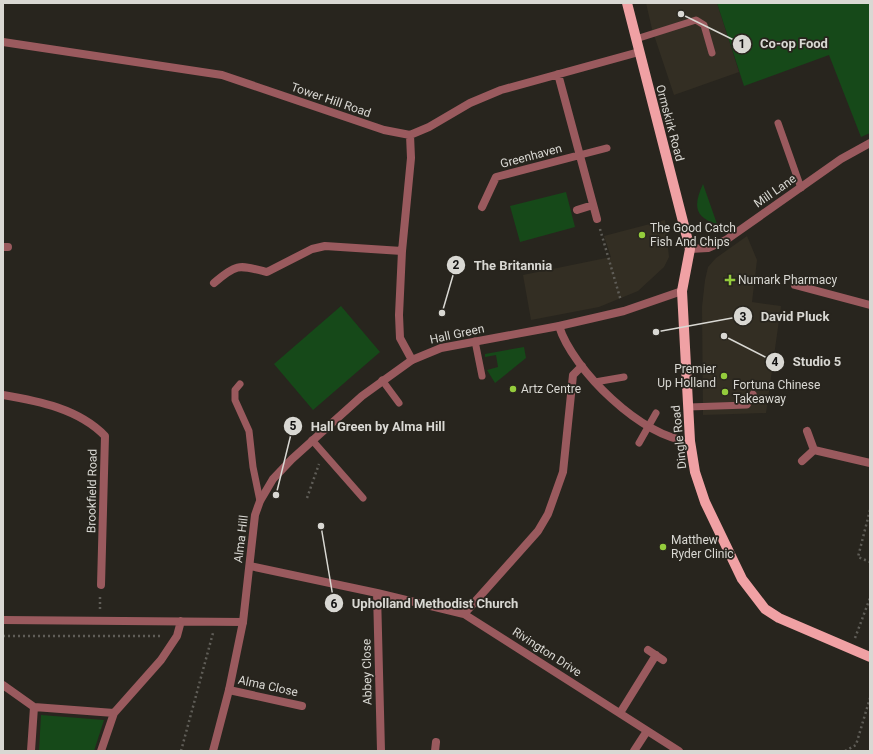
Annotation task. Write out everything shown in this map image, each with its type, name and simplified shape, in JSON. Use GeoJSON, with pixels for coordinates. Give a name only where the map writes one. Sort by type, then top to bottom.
{"type":"FeatureCollection","features":[{"type":"Feature","properties":{"kind":"main road","name":"Ormskirk Road"},"geometry":{"type":"LineString","coordinates":[[627,3],[690,249]]}},
{"type":"Feature","properties":{"kind":"main road","name":"Dingle Road"},"geometry":{"type":"LineString","coordinates":[[690,249],[682,291],[690,441],[695,472],[705,502],[742,579],[765,609],[780,618],[850,649],[870,656]]}},
{"type":"Feature","properties":{"kind":"street","name":"Tower Hill Road"},"geometry":{"type":"LineString","coordinates":[[3,42],[222,75],[384,130],[410,135]]}},
{"type":"Feature","properties":{"kind":"street"},"geometry":{"type":"LineString","coordinates":[[412,360],[400,338],[399,291],[411,158],[410,135],[429,127],[470,103],[501,90],[639,52]]}},
{"type":"Feature","properties":{"kind":"street","name":"Greenhaven"},"geometry":{"type":"LineString","coordinates":[[558,74],[597,219]]}},
{"type":"Feature","properties":{"kind":"street","name":"Mill Lane"},"geometry":{"type":"LineString","coordinates":[[690,249],[708,248],[726,240],[841,159],[870,143]]}},
{"type":"Feature","properties":{"kind":"street","name":"Greenhaven"},"geometry":{"type":"LineString","coordinates":[[482,207],[496,178],[580,155]]}},
{"type":"Feature","properties":{"kind":"street"},"geometry":{"type":"LineString","coordinates":[[576,210],[594,205]]}},
{"type":"Feature","properties":{"kind":"street"},"geometry":{"type":"LineString","coordinates":[[214,282],[232,268],[243,265],[267,272],[312,250],[325,246],[402,251]]}},
{"type":"Feature","properties":{"kind":"street"},"geometry":{"type":"LineString","coordinates":[[795,285],[870,305]]}},
{"type":"Feature","properties":{"kind":"street","name":"Hall Green"},"geometry":{"type":"LineString","coordinates":[[412,360],[426,352],[441,348],[559,326],[624,311],[682,291]]}},
{"type":"Feature","properties":{"kind":"street"},"geometry":{"type":"LineString","coordinates":[[559,326],[562,336],[582,366],[605,394],[648,426],[677,440],[690,441]]}},
{"type":"Feature","properties":{"kind":"street","name":"Alma Hill"},"geometry":{"type":"LineString","coordinates":[[213,751],[229,690],[243,622],[255,515],[260,501],[273,479],[312,440],[382,380],[412,360]]}},
{"type":"Feature","properties":{"kind":"street"},"geometry":{"type":"LineString","coordinates":[[464,614],[538,531],[548,514],[563,472],[573,375],[582,366]]}},
{"type":"Feature","properties":{"kind":"street","name":"Brookfield Road"},"geometry":{"type":"LineString","coordinates":[[3,395],[31,400],[76,415],[93,424],[105,436],[101,585]]}},
{"type":"Feature","properties":{"kind":"street"},"geometry":{"type":"LineString","coordinates":[[807,431],[814,450]]}},
{"type":"Feature","properties":{"kind":"street"},"geometry":{"type":"LineString","coordinates":[[802,461],[814,450]]}},
{"type":"Feature","properties":{"kind":"street"},"geometry":{"type":"LineString","coordinates":[[814,450],[870,463]]}},
{"type":"Feature","properties":{"kind":"street","name":"Rivington Drive"},"geometry":{"type":"LineString","coordinates":[[250,566],[377,593],[464,614],[679,751]]}},
{"type":"Feature","properties":{"kind":"street","name":"Abbey Close"},"geometry":{"type":"LineString","coordinates":[[377,593],[382,751]]}},
{"type":"Feature","properties":{"kind":"street"},"geometry":{"type":"LineString","coordinates":[[3,620],[243,622]]}},
{"type":"Feature","properties":{"kind":"street"},"geometry":{"type":"LineString","coordinates":[[101,751],[114,713],[161,660],[177,636],[182,621]]}},
{"type":"Feature","properties":{"kind":"street"},"geometry":{"type":"LineString","coordinates":[[620,713],[659,658],[648,650]]}},
{"type":"Feature","properties":{"kind":"street"},"geometry":{"type":"LineString","coordinates":[[3,685],[34,707],[114,713]]}},
{"type":"Feature","properties":{"kind":"street","name":"Alma Close"},"geometry":{"type":"LineString","coordinates":[[229,690],[302,706]]}},
{"type":"Feature","properties":{"kind":"street"},"geometry":{"type":"LineString","coordinates":[[31,751],[34,707]]}},
{"type":"Feature","properties":{"kind":"street"},"geometry":{"type":"LineString","coordinates":[[634,751],[647,731]]}},
{"type":"Feature","properties":{"kind":"street"},"geometry":{"type":"LineString","coordinates":[[435,751],[436,742]]}},
{"type":"Feature","properties":{"kind":"lane"},"geometry":{"type":"LineString","coordinates":[[636,38],[696,20],[704,25],[712,53]]}},
{"type":"Feature","properties":{"kind":"lane"},"geometry":{"type":"LineString","coordinates":[[778,123],[801,188]]}},
{"type":"Feature","properties":{"kind":"lane"},"geometry":{"type":"LineString","coordinates":[[580,155],[607,148]]}},
{"type":"Feature","properties":{"kind":"lane"},"geometry":{"type":"LineString","coordinates":[[475,341],[482,376]]}},
{"type":"Feature","properties":{"kind":"lane"},"geometry":{"type":"LineString","coordinates":[[595,382],[624,377]]}},
{"type":"Feature","properties":{"kind":"lane"},"geometry":{"type":"LineString","coordinates":[[382,380],[399,403]]}},
{"type":"Feature","properties":{"kind":"lane"},"geometry":{"type":"LineString","coordinates":[[240,384],[235,390],[235,400],[249,431],[253,467],[260,501]]}},
{"type":"Feature","properties":{"kind":"lane"},"geometry":{"type":"LineString","coordinates":[[688,407],[747,405],[753,394]]}},
{"type":"Feature","properties":{"kind":"lane"},"geometry":{"type":"LineString","coordinates":[[639,443],[656,414]]}},
{"type":"Feature","properties":{"kind":"lane"},"geometry":{"type":"LineString","coordinates":[[312,440],[363,498]]}},
{"type":"Feature","properties":{"kind":"path"},"geometry":{"type":"LineString","coordinates":[[597,219],[624,311]]}},
{"type":"Feature","properties":{"kind":"path"},"geometry":{"type":"LineString","coordinates":[[307,498],[323,452]]}},
{"type":"Feature","properties":{"kind":"path"},"geometry":{"type":"LineString","coordinates":[[870,510],[858,557],[870,562]]}},
{"type":"Feature","properties":{"kind":"path"},"geometry":{"type":"LineString","coordinates":[[100,620],[101,585]]}},
{"type":"Feature","properties":{"kind":"path"},"geometry":{"type":"LineString","coordinates":[[850,649],[870,598]]}},
{"type":"Feature","properties":{"kind":"path"},"geometry":{"type":"LineString","coordinates":[[181,751],[216,621]]}},
{"type":"Feature","properties":{"kind":"path"},"geometry":{"type":"LineString","coordinates":[[3,636],[177,636]]}},
{"type":"Feature","properties":{"kind":"path"},"geometry":{"type":"LineString","coordinates":[[845,751],[856,745],[870,698]]}},
{"type":"Feature","properties":{"kind":"shaded area"},"geometry":{"type":"Polygon","coordinates":[[[646,3],[717,3],[739,72],[674,95],[652,29],[646,3]]]}},
{"type":"Feature","properties":{"kind":"shaded area"},"geometry":{"type":"Polygon","coordinates":[[[665,220],[669,257],[664,267],[638,291],[599,307],[531,320],[523,275],[611,257],[604,236],[665,220]]]}},
{"type":"Feature","properties":{"kind":"shaded area"},"geometry":{"type":"Polygon","coordinates":[[[747,236],[757,260],[752,302],[781,306],[766,413],[703,415],[702,307],[708,267],[716,258],[747,236]]]}},
{"type":"Feature","properties":{"kind":"green space"},"geometry":{"type":"Polygon","coordinates":[[[717,3],[870,3],[870,133],[861,137],[829,55],[744,86],[717,3]]]}},
{"type":"Feature","properties":{"kind":"green space"},"geometry":{"type":"Polygon","coordinates":[[[703,184],[717,224],[703,218],[698,209],[698,198],[703,184]]]}},
{"type":"Feature","properties":{"kind":"green space"},"geometry":{"type":"Polygon","coordinates":[[[566,192],[575,227],[520,242],[510,206],[566,192]]]}},
{"type":"Feature","properties":{"kind":"green space"},"geometry":{"type":"Polygon","coordinates":[[[341,306],[380,352],[313,410],[274,364],[341,306]]]}},
{"type":"Feature","properties":{"kind":"green space"},"geometry":{"type":"Polygon","coordinates":[[[524,347],[526,358],[495,383],[487,370],[498,367],[496,355],[485,357],[485,354],[524,347]]]}},
{"type":"Feature","properties":{"kind":"green space"},"geometry":{"type":"Polygon","coordinates":[[[41,715],[104,720],[94,751],[39,751],[41,715]]]}},
{"type":"Feature","properties":{"kind":"place","name":"Co-op Food"},"geometry":{"type":"Point","coordinates":[681,14]}},
{"type":"Feature","properties":{"kind":"place","name":"The Good Catch Fish And Chips"},"geometry":{"type":"Point","coordinates":[642,235]}},
{"type":"Feature","properties":{"kind":"place","name":"Numark Pharmacy"},"geometry":{"type":"Point","coordinates":[730,280]}},
{"type":"Feature","properties":{"kind":"place","name":"The Britannia"},"geometry":{"type":"Point","coordinates":[442,313]}},
{"type":"Feature","properties":{"kind":"place","name":"David Pluck"},"geometry":{"type":"Point","coordinates":[656,332]}},
{"type":"Feature","properties":{"kind":"place","name":"Studio 5"},"geometry":{"type":"Point","coordinates":[724,336]}},
{"type":"Feature","properties":{"kind":"place","name":"Premier Up Holland"},"geometry":{"type":"Point","coordinates":[724,376]}},
{"type":"Feature","properties":{"kind":"place","name":"Artz Centre"},"geometry":{"type":"Point","coordinates":[513,389]}},
{"type":"Feature","properties":{"kind":"place","name":"Fortuna Chinese Takeaway"},"geometry":{"type":"Point","coordinates":[725,392]}},
{"type":"Feature","properties":{"kind":"place","name":"Hall Green by Alma Hill"},"geometry":{"type":"Point","coordinates":[276,495]}},
{"type":"Feature","properties":{"kind":"place","name":"Upholland Methodist Church"},"geometry":{"type":"Point","coordinates":[321,526]}},
{"type":"Feature","properties":{"kind":"place","name":"Matthew Ryder Clinic"},"geometry":{"type":"Point","coordinates":[663,547]}}]}
